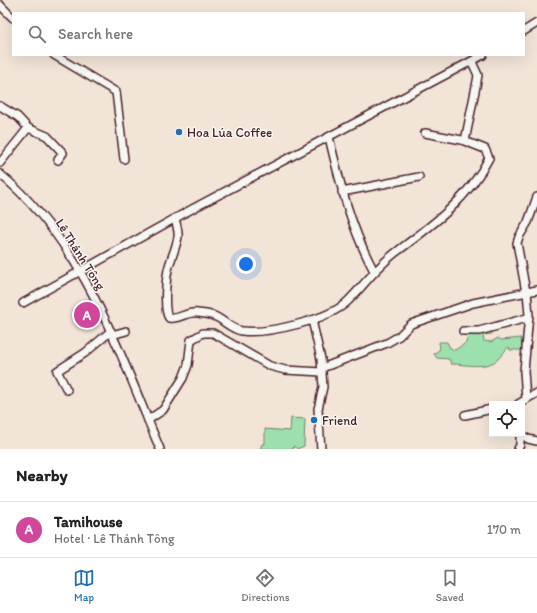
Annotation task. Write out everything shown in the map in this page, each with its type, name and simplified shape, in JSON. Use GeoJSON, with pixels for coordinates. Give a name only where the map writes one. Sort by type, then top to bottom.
{"type":"FeatureCollection","features":[{"type":"Feature","properties":{"kind":"street"},"geometry":{"type":"LineString","coordinates":[[0,5],[12,17]]}},
{"type":"Feature","properties":{"kind":"street"},"geometry":{"type":"LineString","coordinates":[[525,30],[537,23]]}},
{"type":"Feature","properties":{"kind":"street"},"geometry":{"type":"LineString","coordinates":[[56,56],[116,92],[124,159]]}},
{"type":"Feature","properties":{"kind":"street"},"geometry":{"type":"LineString","coordinates":[[23,303],[175,218],[481,56]]}},
{"type":"Feature","properties":{"kind":"street"},"geometry":{"type":"LineString","coordinates":[[464,141],[478,80],[475,66],[472,62]]}},
{"type":"Feature","properties":{"kind":"street"},"geometry":{"type":"LineString","coordinates":[[0,106],[18,117],[28,128],[47,136],[62,153],[58,160]]}},
{"type":"Feature","properties":{"kind":"street"},"geometry":{"type":"LineString","coordinates":[[0,163],[28,128]]}},
{"type":"Feature","properties":{"kind":"street"},"geometry":{"type":"LineString","coordinates":[[175,218],[178,234],[175,254],[169,266],[167,277],[166,310],[169,318],[177,318],[192,312],[210,314],[240,331],[272,330],[312,320],[341,307],[374,271],[442,217],[461,199],[489,158],[485,149],[464,141],[426,133]]}},
{"type":"Feature","properties":{"kind":"street"},"geometry":{"type":"LineString","coordinates":[[329,137],[342,192],[361,247],[374,271]]}},
{"type":"Feature","properties":{"kind":"street","name":"Lê Thánh Tông"},"geometry":{"type":"LineString","coordinates":[[0,174],[23,193],[54,230],[80,271],[112,333],[160,449]]}},
{"type":"Feature","properties":{"kind":"street"},"geometry":{"type":"LineString","coordinates":[[342,192],[419,177]]}},
{"type":"Feature","properties":{"kind":"street"},"geometry":{"type":"LineString","coordinates":[[526,399],[524,372],[529,315],[518,243],[519,237],[528,222],[537,197]]}},
{"type":"Feature","properties":{"kind":"street"},"geometry":{"type":"LineString","coordinates":[[148,420],[163,410],[184,378],[188,365],[191,340],[203,333],[212,333],[270,366],[285,370],[322,370],[387,343],[399,336],[411,324],[473,303],[537,290]]}},
{"type":"Feature","properties":{"kind":"street"},"geometry":{"type":"LineString","coordinates":[[463,331],[479,331],[528,318]]}},
{"type":"Feature","properties":{"kind":"street"},"geometry":{"type":"LineString","coordinates":[[312,320],[322,370],[323,387],[318,409],[321,449]]}},
{"type":"Feature","properties":{"kind":"street"},"geometry":{"type":"LineString","coordinates":[[68,390],[57,371],[112,333],[126,331]]}},
{"type":"Feature","properties":{"kind":"street"},"geometry":{"type":"LineString","coordinates":[[523,401],[537,393]]}},
{"type":"Feature","properties":{"kind":"street"},"geometry":{"type":"LineString","coordinates":[[465,415],[489,411]]}},
{"type":"Feature","properties":{"kind":"street"},"geometry":{"type":"LineString","coordinates":[[518,449],[521,437]]}},
{"type":"Feature","properties":{"kind":"street"},"geometry":{"type":"LineString","coordinates":[[525,437],[537,441]]}},
{"type":"Feature","properties":{"kind":"green space"},"geometry":{"type":"Polygon","coordinates":[[[491,328],[492,334],[483,335],[484,341],[491,342],[498,338],[501,340],[521,338],[522,350],[510,350],[509,347],[498,359],[493,362],[476,366],[451,364],[449,359],[437,358],[434,354],[440,349],[439,342],[447,342],[450,348],[455,350],[466,343],[469,332],[491,328]]]}},
{"type":"Feature","properties":{"kind":"green space"},"geometry":{"type":"Polygon","coordinates":[[[291,418],[305,419],[304,446],[297,449],[294,446],[293,449],[260,449],[262,444],[265,444],[265,429],[290,431],[291,418]]]}},
{"type":"Feature","properties":{"kind":"place","name":"Hoa Lúa Coffee"},"geometry":{"type":"Point","coordinates":[179,132]}},
{"type":"Feature","properties":{"kind":"place","name":"Tamihouse"},"geometry":{"type":"Point","coordinates":[87,315]}},
{"type":"Feature","properties":{"kind":"place","name":"Friend"},"geometry":{"type":"Point","coordinates":[314,420]}}]}
